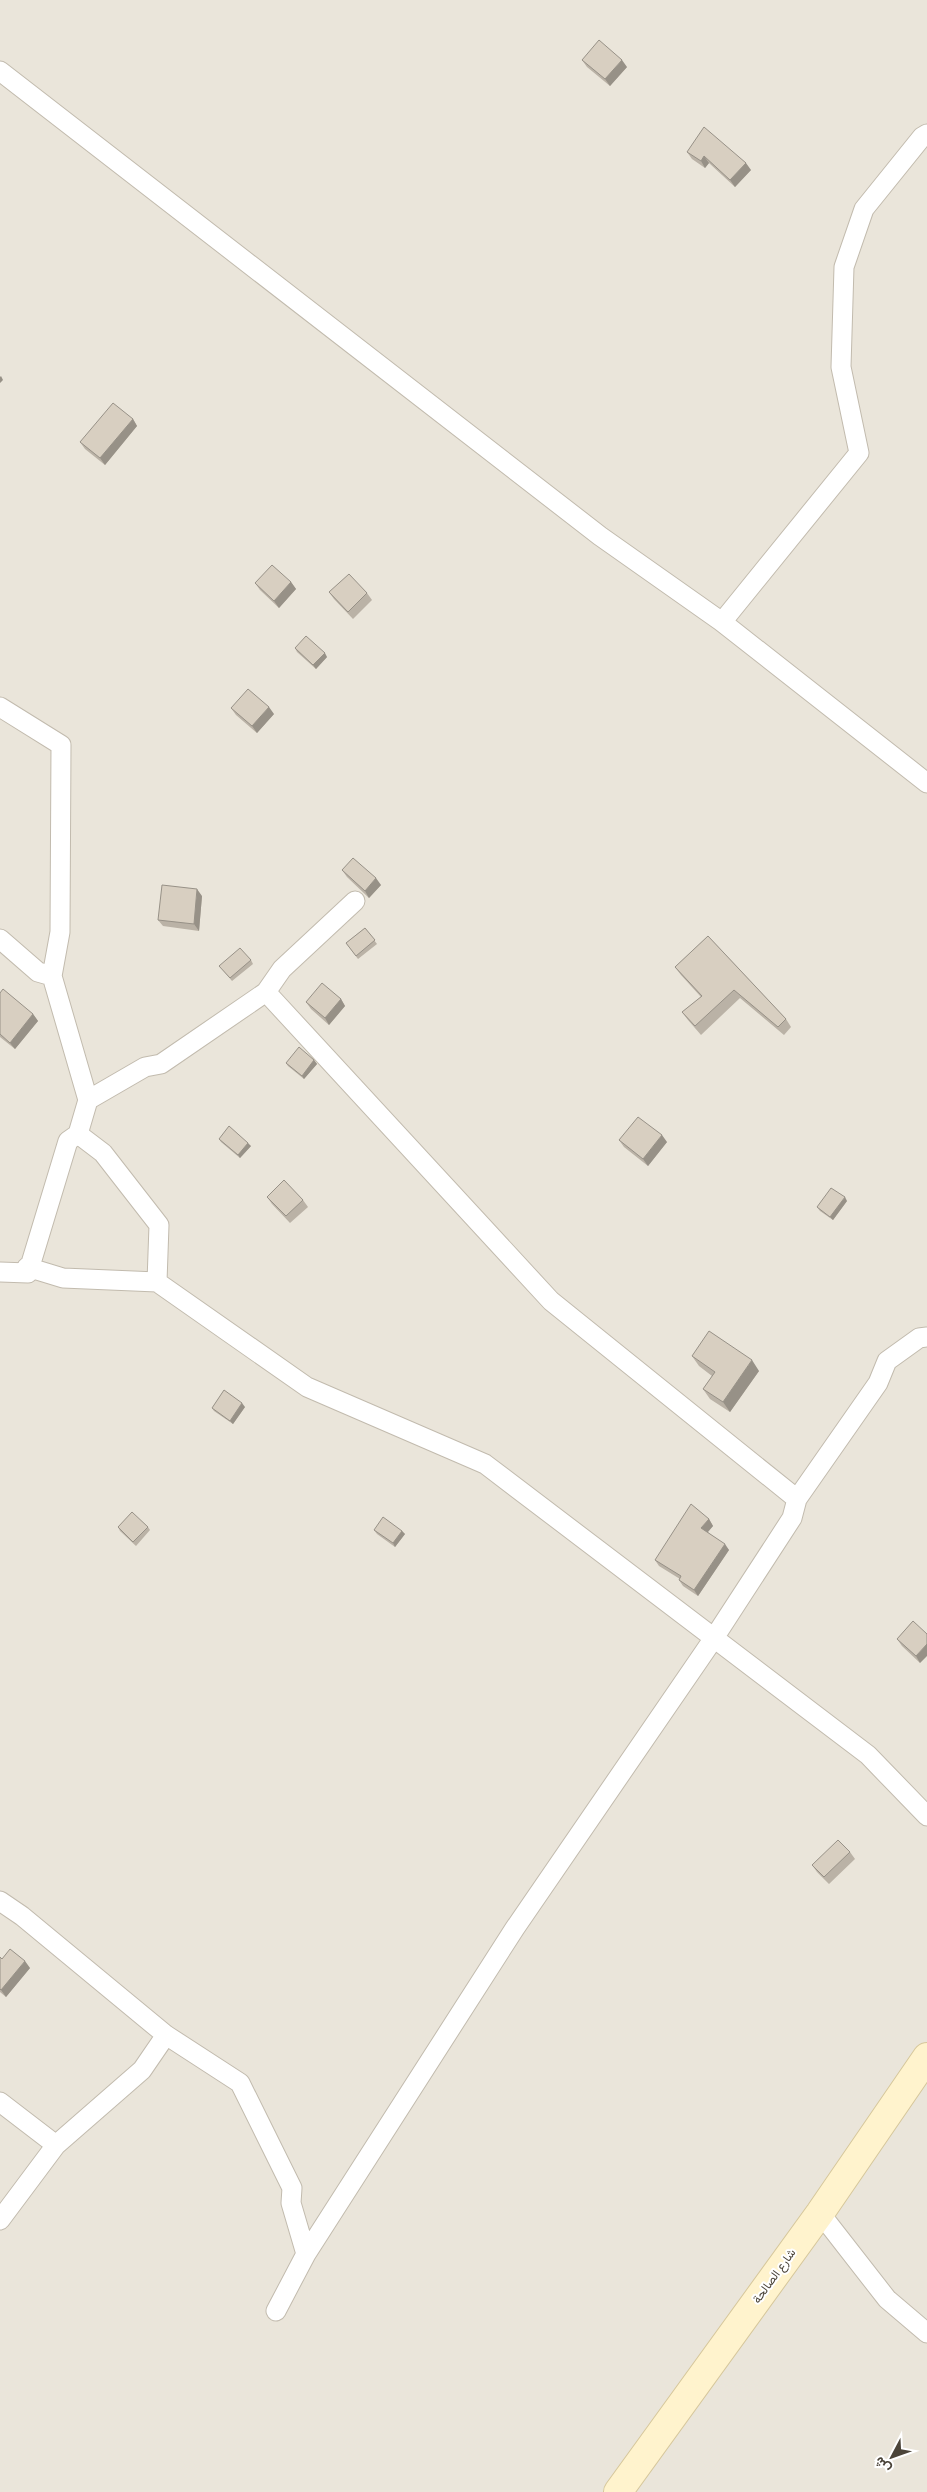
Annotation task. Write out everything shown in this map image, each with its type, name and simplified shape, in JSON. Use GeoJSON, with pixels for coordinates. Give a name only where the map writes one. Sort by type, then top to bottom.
{"type":"FeatureCollection","features":[{"type":"Feature","properties":{"kind":"main road","name":"شارع الصالحة"},"geometry":{"type":"LineString","coordinates":[[618,2492],[820,2213],[927,2057]]}},
{"type":"Feature","properties":{"kind":"street"},"geometry":{"type":"LineString","coordinates":[[0,71],[600,536],[722,622],[927,783]]}},
{"type":"Feature","properties":{"kind":"street"},"geometry":{"type":"LineString","coordinates":[[722,622],[859,453],[840,367],[844,267],[864,209],[922,137],[927,134]]}},
{"type":"Feature","properties":{"kind":"street"},"geometry":{"type":"LineString","coordinates":[[0,707],[61,745],[60,932],[52,976],[88,1100],[78,1134],[68,1141],[29,1270]]}},
{"type":"Feature","properties":{"kind":"street"},"geometry":{"type":"LineString","coordinates":[[88,1100],[145,1067],[161,1064],[266,992],[282,969],[355,901]]}},
{"type":"Feature","properties":{"kind":"street"},"geometry":{"type":"LineString","coordinates":[[0,938],[38,972],[52,976]]}},
{"type":"Feature","properties":{"kind":"street"},"geometry":{"type":"LineString","coordinates":[[266,992],[551,1301],[797,1499]]}},
{"type":"Feature","properties":{"kind":"street"},"geometry":{"type":"LineString","coordinates":[[78,1134],[103,1153],[159,1226],[157,1282]]}},
{"type":"Feature","properties":{"kind":"street"},"geometry":{"type":"LineString","coordinates":[[0,1272],[29,1270],[63,1278],[157,1282],[307,1387],[485,1464],[868,1755],[927,1816]]}},
{"type":"Feature","properties":{"kind":"street"},"geometry":{"type":"LineString","coordinates":[[276,2311],[306,2254],[515,1928],[714,1638],[792,1518],[797,1499],[878,1383],[887,1361],[919,1338],[927,1337]]}},
{"type":"Feature","properties":{"kind":"street"},"geometry":{"type":"LineString","coordinates":[[0,1901],[22,1916],[166,2035],[240,2083],[292,2188],[291,2203],[306,2254]]}},
{"type":"Feature","properties":{"kind":"street"},"geometry":{"type":"LineString","coordinates":[[0,2220],[56,2145],[142,2070],[166,2035]]}},
{"type":"Feature","properties":{"kind":"street"},"geometry":{"type":"LineString","coordinates":[[0,2102],[56,2145]]}},
{"type":"Feature","properties":{"kind":"street"},"geometry":{"type":"LineString","coordinates":[[820,2213],[887,2299],[927,2334]]}},
{"type":"Feature","properties":{"kind":"shaded area"},"geometry":{"type":"Polygon","coordinates":[[[0,0],[927,0],[927,2492],[0,2492],[0,0]]]}},
{"type":"Feature","properties":{"kind":"building"},"geometry":{"type":"Polygon","coordinates":[[[599,40],[622,60],[605,79],[582,60],[599,40]]]}},
{"type":"Feature","properties":{"kind":"building"},"geometry":{"type":"Polygon","coordinates":[[[704,127],[746,163],[730,180],[704,156],[701,161],[687,152],[704,127]]]}},
{"type":"Feature","properties":{"kind":"building"},"geometry":{"type":"Polygon","coordinates":[[[113,403],[133,419],[100,458],[80,442],[113,403]]]}},
{"type":"Feature","properties":{"kind":"building"},"geometry":{"type":"Polygon","coordinates":[[[272,565],[291,582],[274,601],[255,583],[272,565]]]}},
{"type":"Feature","properties":{"kind":"building"},"geometry":{"type":"Polygon","coordinates":[[[349,574],[367,593],[348,612],[329,592],[349,574]]]}},
{"type":"Feature","properties":{"kind":"building"},"geometry":{"type":"Polygon","coordinates":[[[306,636],[325,653],[313,665],[295,648],[306,636]]]}},
{"type":"Feature","properties":{"kind":"building"},"geometry":{"type":"Polygon","coordinates":[[[248,689],[269,707],[252,726],[231,708],[248,689]]]}},
{"type":"Feature","properties":{"kind":"building"},"geometry":{"type":"Polygon","coordinates":[[[353,858],[376,878],[365,891],[342,870],[353,858]]]}},
{"type":"Feature","properties":{"kind":"building"},"geometry":{"type":"Polygon","coordinates":[[[162,885],[197,889],[194,924],[158,920],[162,885]]]}},
{"type":"Feature","properties":{"kind":"building"},"geometry":{"type":"Polygon","coordinates":[[[365,928],[375,940],[356,956],[346,943],[365,928]]]}},
{"type":"Feature","properties":{"kind":"building"},"geometry":{"type":"Polygon","coordinates":[[[708,936],[786,1019],[778,1027],[734,990],[695,1026],[682,1012],[702,996],[675,967],[708,936]]]}},
{"type":"Feature","properties":{"kind":"building"},"geometry":{"type":"Polygon","coordinates":[[[240,948],[251,960],[230,978],[219,966],[240,948]]]}},
{"type":"Feature","properties":{"kind":"building"},"geometry":{"type":"Polygon","coordinates":[[[322,983],[341,999],[325,1018],[306,1002],[322,983]]]}},
{"type":"Feature","properties":{"kind":"building"},"geometry":{"type":"Polygon","coordinates":[[[3,989],[33,1014],[10,1043],[0,1034],[0,993],[3,989]]]}},
{"type":"Feature","properties":{"kind":"building"},"geometry":{"type":"Polygon","coordinates":[[[299,1047],[314,1060],[302,1076],[286,1063],[299,1047]]]}},
{"type":"Feature","properties":{"kind":"building"},"geometry":{"type":"Polygon","coordinates":[[[638,1117],[662,1135],[643,1159],[619,1140],[638,1117]]]}},
{"type":"Feature","properties":{"kind":"building"},"geometry":{"type":"Polygon","coordinates":[[[229,1126],[248,1143],[238,1155],[219,1139],[229,1126]]]}},
{"type":"Feature","properties":{"kind":"building"},"geometry":{"type":"Polygon","coordinates":[[[284,1180],[303,1200],[286,1216],[267,1197],[284,1180]]]}},
{"type":"Feature","properties":{"kind":"building"},"geometry":{"type":"Polygon","coordinates":[[[831,1188],[845,1197],[830,1217],[817,1207],[831,1188]]]}},
{"type":"Feature","properties":{"kind":"building"},"geometry":{"type":"Polygon","coordinates":[[[709,1331],[752,1360],[723,1402],[703,1389],[715,1372],[692,1356],[709,1331]]]}},
{"type":"Feature","properties":{"kind":"building"},"geometry":{"type":"Polygon","coordinates":[[[224,1390],[242,1403],[230,1421],[212,1408],[224,1390]]]}},
{"type":"Feature","properties":{"kind":"building"},"geometry":{"type":"Polygon","coordinates":[[[691,1504],[709,1519],[701,1528],[725,1544],[694,1590],[679,1580],[681,1576],[655,1560],[691,1504]]]}},
{"type":"Feature","properties":{"kind":"building"},"geometry":{"type":"Polygon","coordinates":[[[132,1512],[148,1527],[133,1542],[118,1527],[132,1512]]]}},
{"type":"Feature","properties":{"kind":"building"},"geometry":{"type":"Polygon","coordinates":[[[383,1517],[402,1531],[393,1543],[374,1530],[383,1517]]]}},
{"type":"Feature","properties":{"kind":"building"},"geometry":{"type":"Polygon","coordinates":[[[913,1621],[927,1634],[927,1644],[916,1656],[897,1639],[913,1621]]]}},
{"type":"Feature","properties":{"kind":"building"},"geometry":{"type":"Polygon","coordinates":[[[838,1840],[850,1852],[824,1877],[812,1865],[838,1840]]]}},
{"type":"Feature","properties":{"kind":"building"},"geometry":{"type":"Polygon","coordinates":[[[10,1949],[25,1961],[1,1990],[0,1957],[2,1959],[10,1949]]]}}]}
